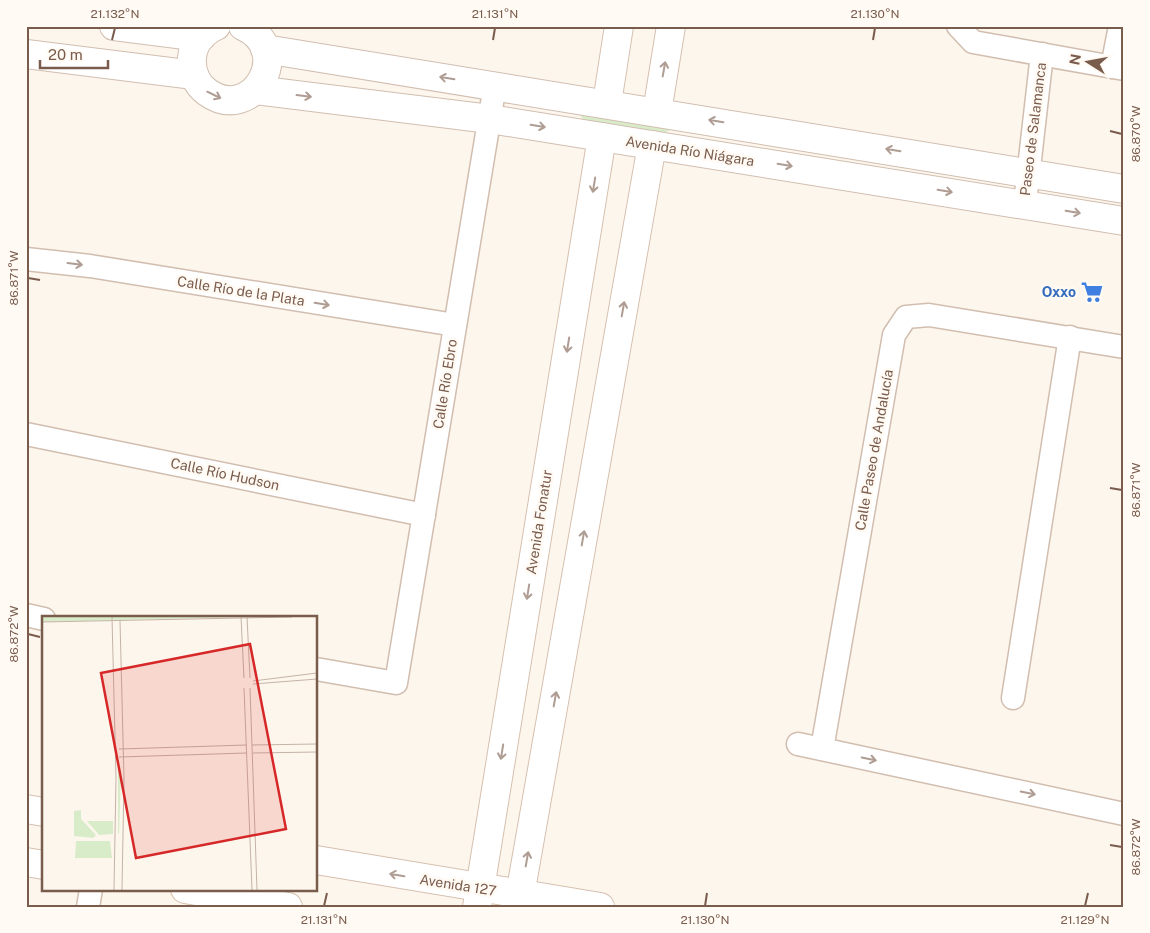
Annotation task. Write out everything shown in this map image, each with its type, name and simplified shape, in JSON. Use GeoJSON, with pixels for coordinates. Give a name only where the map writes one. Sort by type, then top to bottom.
{"type":"FeatureCollection","features":[{"type":"Feature","properties":{"kind":"street"},"geometry":{"type":"LineString","coordinates":[[114,26],[208,32]]}},
{"type":"Feature","properties":{"kind":"street"},"geometry":{"type":"LineString","coordinates":[[208,32],[192,56],[194,75],[203,89],[221,99],[241,98],[255,90],[266,73],[267,57],[265,49],[255,34],[243,26]]}},
{"type":"Feature","properties":{"kind":"street"},"geometry":{"type":"LineString","coordinates":[[607,103],[619,26]]}},
{"type":"Feature","properties":{"kind":"street"},"geometry":{"type":"LineString","coordinates":[[657,112],[671,26]]}},
{"type":"Feature","properties":{"kind":"street"},"geometry":{"type":"LineString","coordinates":[[958,26],[973,42],[1118,68],[1120,26]]}},
{"type":"Feature","properties":{"kind":"street"},"geometry":{"type":"LineString","coordinates":[[265,49],[607,103],[1124,189]]}},
{"type":"Feature","properties":{"kind":"street"},"geometry":{"type":"LineString","coordinates":[[26,54],[194,75]]}},
{"type":"Feature","properties":{"kind":"street","name":"Paseo de Salamanca"},"geometry":{"type":"LineString","coordinates":[[1025,203],[1042,54]]}},
{"type":"Feature","properties":{"kind":"street","name":"Calle Río Ebro"},"geometry":{"type":"LineString","coordinates":[[318,669],[396,683],[495,85]]}},
{"type":"Feature","properties":{"kind":"street","name":"Avenida Río Niágara"},"geometry":{"type":"LineString","coordinates":[[255,90],[490,119],[1025,203],[1124,221]]}},
{"type":"Feature","properties":{"kind":"street"},"geometry":{"type":"LineString","coordinates":[[567,131],[573,98]]}},
{"type":"Feature","properties":{"kind":"street"},"geometry":{"type":"LineString","coordinates":[[740,158],[747,126]]}},
{"type":"Feature","properties":{"kind":"street","name":"Avenida Fonatur"},"geometry":{"type":"LineString","coordinates":[[478,898],[602,136]]}},
{"type":"Feature","properties":{"kind":"street"},"geometry":{"type":"LineString","coordinates":[[521,901],[652,144]]}},
{"type":"Feature","properties":{"kind":"street","name":"Calle Río de la Plata"},"geometry":{"type":"LineString","coordinates":[[26,259],[90,266],[455,325]]}},
{"type":"Feature","properties":{"kind":"street","name":"Calle Paseo de Andalucía"},"geometry":{"type":"LineString","coordinates":[[822,749],[894,335],[906,317],[929,315],[1124,347]]}},
{"type":"Feature","properties":{"kind":"street"},"geometry":{"type":"LineString","coordinates":[[1013,698],[1070,337]]}},
{"type":"Feature","properties":{"kind":"street","name":"Calle Río Hudson"},"geometry":{"type":"LineString","coordinates":[[26,434],[424,515]]}},
{"type":"Feature","properties":{"kind":"street"},"geometry":{"type":"LineString","coordinates":[[26,615],[42,618]]}},
{"type":"Feature","properties":{"kind":"street"},"geometry":{"type":"LineString","coordinates":[[798,744],[1124,814]]}},
{"type":"Feature","properties":{"kind":"street"},"geometry":{"type":"LineString","coordinates":[[26,809],[42,812]]}},
{"type":"Feature","properties":{"kind":"street","name":"Avenida 127"},"geometry":{"type":"LineString","coordinates":[[318,860],[478,898],[600,907]]}},
{"type":"Feature","properties":{"kind":"street"},"geometry":{"type":"LineString","coordinates":[[26,862],[42,865]]}},
{"type":"Feature","properties":{"kind":"street"},"geometry":{"type":"LineString","coordinates":[[88,907],[91,890]]}},
{"type":"Feature","properties":{"kind":"street"},"geometry":{"type":"LineString","coordinates":[[191,890],[288,907]]}},
{"type":"Feature","properties":{"kind":"green space"},"geometry":{"type":"Polygon","coordinates":[[[586,113],[665,126],[670,130],[664,133],[584,120],[580,115],[586,113]]]}},
{"type":"Feature","properties":{"kind":"place","name":"Oxxo"},"geometry":{"type":"Point","coordinates":[1092,292]}}]}
